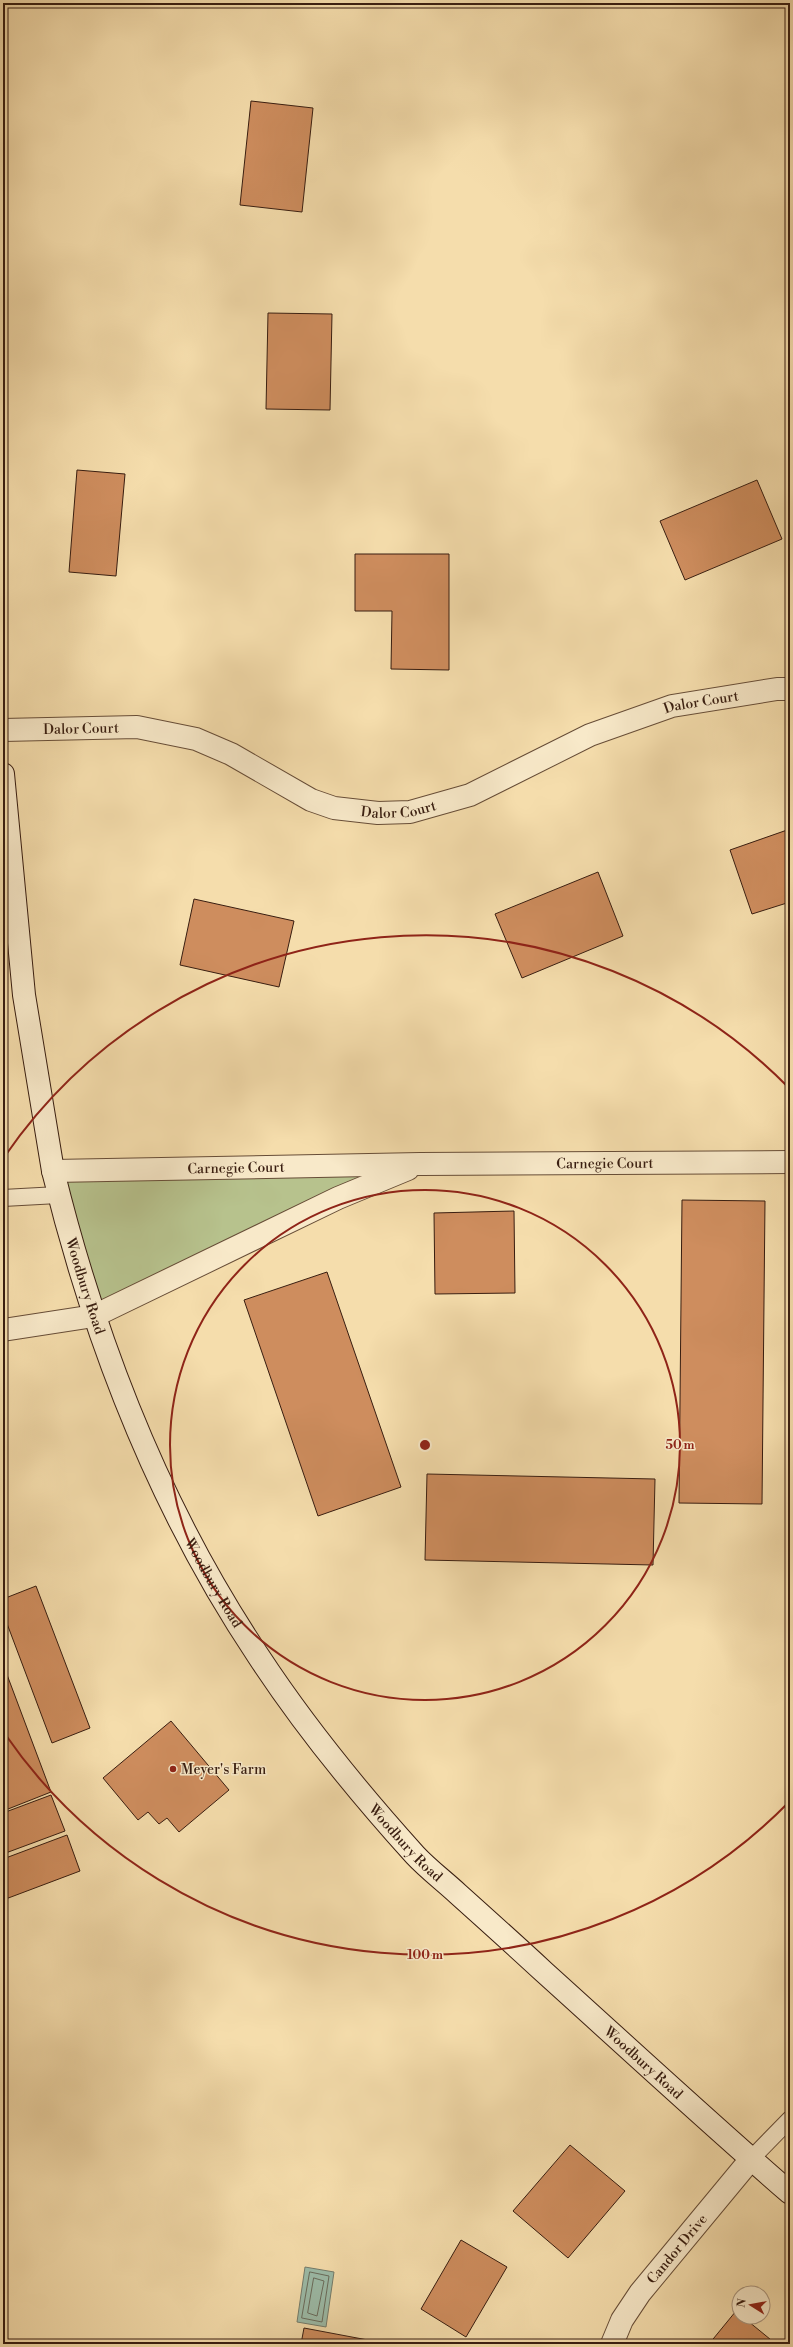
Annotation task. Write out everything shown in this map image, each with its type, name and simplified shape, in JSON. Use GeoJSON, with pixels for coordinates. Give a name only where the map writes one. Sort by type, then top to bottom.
{"type":"FeatureCollection","features":[{"type":"Feature","properties":{"kind":"street","name":"Dalor Court"},"geometry":{"type":"LineString","coordinates":[[3,730],[137,727],[167,733],[196,739],[231,754],[310,800],[334,808],[378,813],[410,812],[470,795],[590,735],[672,706],[777,689],[790,689]]}},
{"type":"Feature","properties":{"kind":"street","name":"Woodbury Road"},"geometry":{"type":"LineString","coordinates":[[3,774],[24,996],[52,1171],[58,1195],[94,1316],[121,1388],[162,1483],[210,1576],[258,1656],[294,1707],[350,1780],[418,1858],[751,2160],[790,2193]]}},
{"type":"Feature","properties":{"kind":"street","name":"Carnegie Court"},"geometry":{"type":"LineString","coordinates":[[52,1171],[420,1164],[790,1162]]}},
{"type":"Feature","properties":{"kind":"street","name":"Carnegie Court"},"geometry":{"type":"LineString","coordinates":[[3,1330],[94,1316],[331,1202],[420,1164]]}},
{"type":"Feature","properties":{"kind":"street","name":"Candor Drive"},"geometry":{"type":"LineString","coordinates":[[612,2344],[622,2320],[640,2292],[751,2160]]}},
{"type":"Feature","properties":{"kind":"lane"},"geometry":{"type":"LineString","coordinates":[[3,1198],[58,1195]]}},
{"type":"Feature","properties":{"kind":"lane"},"geometry":{"type":"LineString","coordinates":[[751,2160],[790,2119]]}},
{"type":"Feature","properties":{"kind":"green space"},"geometry":{"type":"Polygon","coordinates":[[[402,1167],[96,1311],[57,1174],[402,1167]]]}},
{"type":"Feature","properties":{"kind":"water"},"geometry":{"type":"Polygon","coordinates":[[[305,2267],[334,2272],[326,2327],[297,2322],[305,2267]]]}},
{"type":"Feature","properties":{"kind":"building"},"geometry":{"type":"Polygon","coordinates":[[[251,101],[313,108],[302,212],[240,205],[251,101]]]}},
{"type":"Feature","properties":{"kind":"building"},"geometry":{"type":"Polygon","coordinates":[[[268,313],[332,314],[330,410],[266,409],[268,313]]]}},
{"type":"Feature","properties":{"kind":"building"},"geometry":{"type":"Polygon","coordinates":[[[77,470],[125,474],[116,576],[69,572],[77,470]]]}},
{"type":"Feature","properties":{"kind":"building"},"geometry":{"type":"Polygon","coordinates":[[[757,480],[782,539],[685,580],[660,521],[757,480]]]}},
{"type":"Feature","properties":{"kind":"building"},"geometry":{"type":"Polygon","coordinates":[[[355,554],[449,554],[449,670],[391,669],[392,611],[355,611],[355,554]]]}},
{"type":"Feature","properties":{"kind":"building"},"geometry":{"type":"Polygon","coordinates":[[[790,829],[790,902],[752,914],[730,850],[790,829]]]}},
{"type":"Feature","properties":{"kind":"building"},"geometry":{"type":"Polygon","coordinates":[[[598,872],[623,936],[522,978],[495,914],[598,872]]]}},
{"type":"Feature","properties":{"kind":"building"},"geometry":{"type":"Polygon","coordinates":[[[194,899],[294,921],[279,987],[180,965],[194,899]]]}},
{"type":"Feature","properties":{"kind":"building"},"geometry":{"type":"Polygon","coordinates":[[[682,1200],[765,1201],[762,1504],[679,1503],[682,1200]]]}},
{"type":"Feature","properties":{"kind":"building"},"geometry":{"type":"Polygon","coordinates":[[[514,1211],[515,1293],[435,1294],[434,1213],[514,1211]]]}},
{"type":"Feature","properties":{"kind":"building"},"geometry":{"type":"Polygon","coordinates":[[[327,1272],[401,1487],[318,1516],[244,1300],[327,1272]]]}},
{"type":"Feature","properties":{"kind":"building"},"geometry":{"type":"Polygon","coordinates":[[[427,1474],[655,1479],[653,1565],[425,1560],[427,1474]]]}},
{"type":"Feature","properties":{"kind":"building"},"geometry":{"type":"Polygon","coordinates":[[[36,1586],[90,1728],[52,1743],[3,1613],[3,1599],[36,1586]]]}},
{"type":"Feature","properties":{"kind":"building"},"geometry":{"type":"Polygon","coordinates":[[[3,1664],[51,1792],[3,1811],[3,1664]]]}},
{"type":"Feature","properties":{"kind":"building"},"geometry":{"type":"Polygon","coordinates":[[[171,1721],[229,1790],[179,1832],[167,1818],[159,1824],[148,1812],[138,1820],[103,1778],[171,1721]]]}},
{"type":"Feature","properties":{"kind":"building"},"geometry":{"type":"Polygon","coordinates":[[[51,1795],[65,1831],[3,1854],[3,1813],[51,1795]]]}},
{"type":"Feature","properties":{"kind":"building"},"geometry":{"type":"Polygon","coordinates":[[[67,1835],[80,1871],[3,1900],[3,1859],[67,1835]]]}},
{"type":"Feature","properties":{"kind":"building"},"geometry":{"type":"Polygon","coordinates":[[[570,2145],[625,2191],[568,2258],[513,2211],[570,2145]]]}},
{"type":"Feature","properties":{"kind":"building"},"geometry":{"type":"Polygon","coordinates":[[[461,2240],[507,2267],[466,2337],[421,2309],[461,2240]]]}},
{"type":"Feature","properties":{"kind":"building"},"geometry":{"type":"Polygon","coordinates":[[[731,2317],[731,2325],[753,2325],[776,2344],[709,2344],[731,2317]]]}},
{"type":"Feature","properties":{"kind":"building"},"geometry":{"type":"Polygon","coordinates":[[[304,2328],[389,2344],[301,2344],[304,2328]]]}},
{"type":"Feature","properties":{"kind":"place","name":"Meyer's Farm"},"geometry":{"type":"Point","coordinates":[173,1769]}}]}
